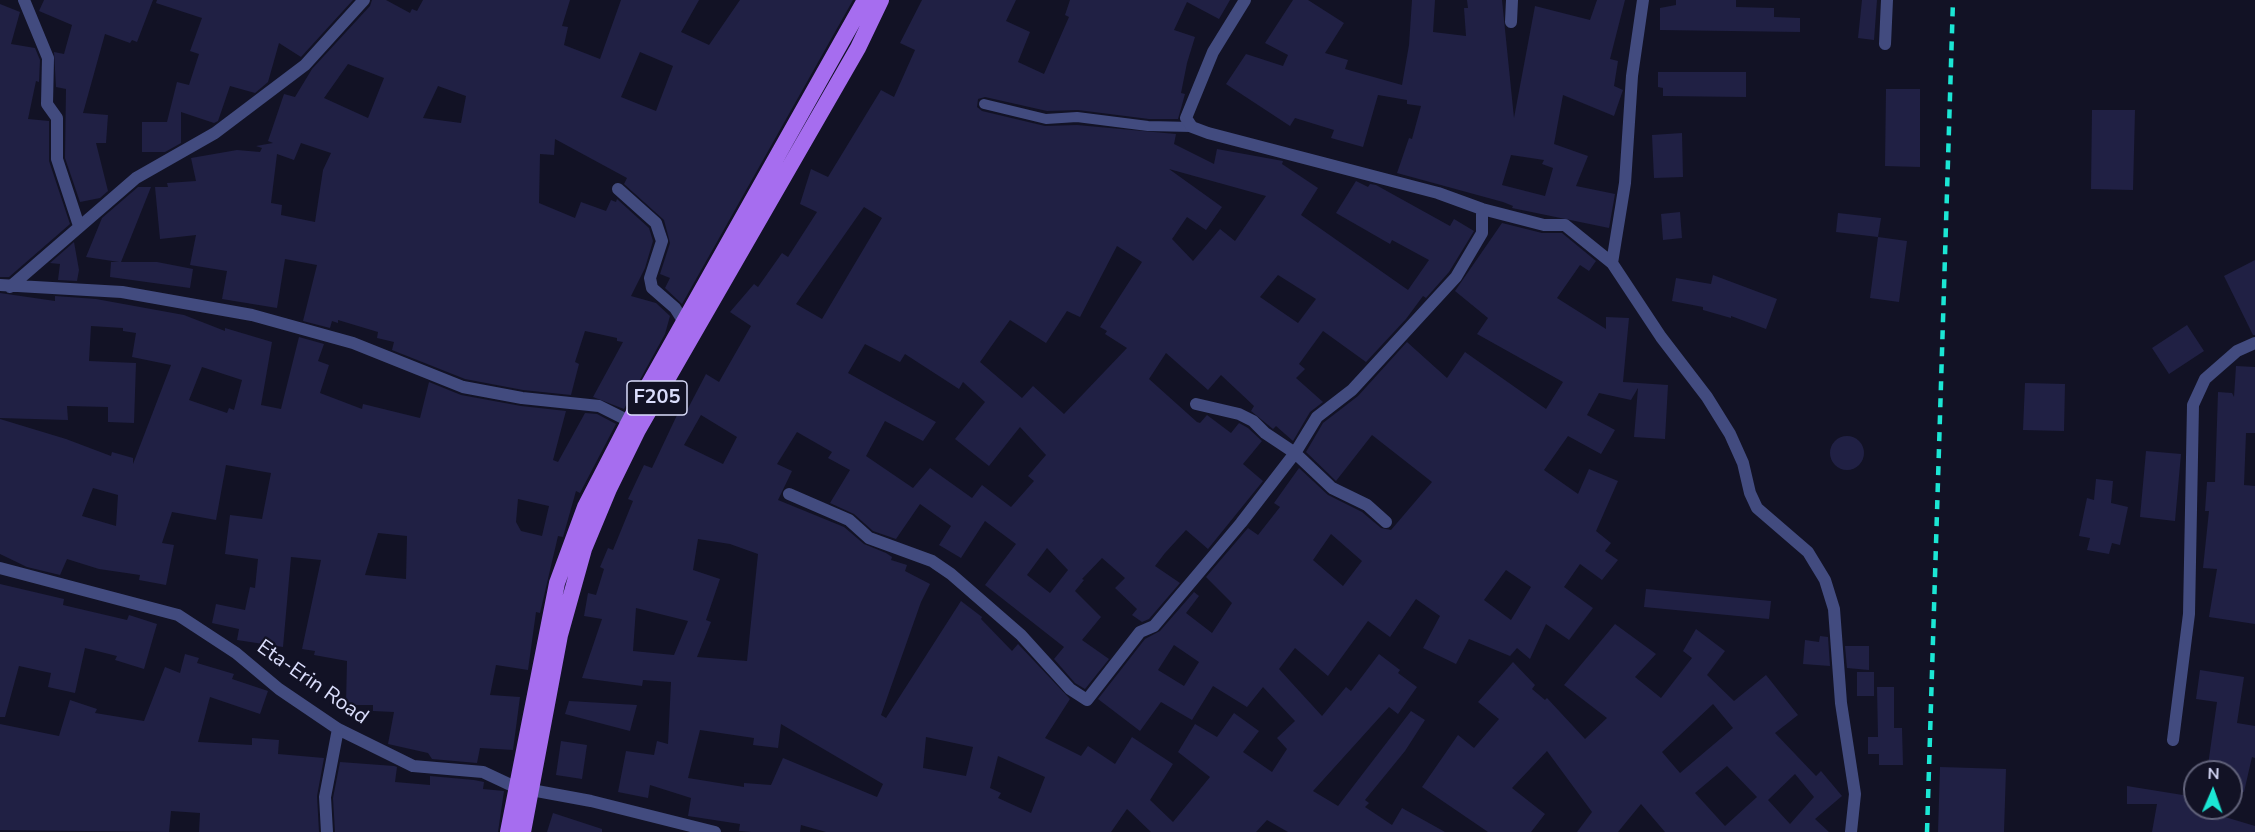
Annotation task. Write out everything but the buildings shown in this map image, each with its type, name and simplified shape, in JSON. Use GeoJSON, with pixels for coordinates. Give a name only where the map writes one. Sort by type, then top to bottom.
{"type":"FeatureCollection","features":[{"type":"Feature","properties":{"kind":"main road","name":"F205"},"geometry":{"type":"LineString","coordinates":[[523,832],[522,788],[557,583],[585,507],[684,322],[865,0]]}},
{"type":"Feature","properties":{"kind":"main road","name":"F205"},"geometry":{"type":"LineString","coordinates":[[508,832],[522,788],[571,592],[584,549],[609,489],[638,430],[858,48],[881,0]]}},
{"type":"Feature","properties":{"kind":"street"},"geometry":{"type":"LineString","coordinates":[[24,0],[48,58],[47,104],[57,118],[57,159],[79,226]]}},
{"type":"Feature","properties":{"kind":"street"},"geometry":{"type":"LineString","coordinates":[[5,286],[136,178],[215,133],[305,65],[364,0]]}},
{"type":"Feature","properties":{"kind":"street"},"geometry":{"type":"LineString","coordinates":[[1245,0],[1213,52],[1186,118],[1192,127],[1208,134],[1438,193],[1482,209],[1544,225],[1565,225],[1612,263],[1661,338],[1707,397],[1730,434],[1743,463],[1750,493],[1757,508],[1808,552],[1825,580],[1834,609],[1841,703],[1855,794],[1851,832]]}},
{"type":"Feature","properties":{"kind":"street"},"geometry":{"type":"LineString","coordinates":[[1511,22],[1512,0]]}},
{"type":"Feature","properties":{"kind":"street"},"geometry":{"type":"LineString","coordinates":[[1612,263],[1625,183],[1632,76],[1643,0]]}},
{"type":"Feature","properties":{"kind":"street"},"geometry":{"type":"LineString","coordinates":[[1885,44],[1887,0]]}},
{"type":"Feature","properties":{"kind":"street"},"geometry":{"type":"LineString","coordinates":[[618,189],[656,223],[662,241],[651,278],[652,288],[675,308],[684,322]]}},
{"type":"Feature","properties":{"kind":"street"},"geometry":{"type":"LineString","coordinates":[[789,494],[849,520],[869,538],[932,561],[951,574],[1021,635],[1070,689],[1087,700],[1140,632],[1154,626],[1295,453],[1317,417],[1352,390],[1456,277],[1482,233],[1482,209]]}},
{"type":"Feature","properties":{"kind":"street"},"geometry":{"type":"LineString","coordinates":[[5,286],[122,292],[252,315],[353,343],[463,387],[522,398],[599,406],[631,422]]}},
{"type":"Feature","properties":{"kind":"street"},"geometry":{"type":"LineString","coordinates":[[2173,740],[2189,614],[2193,405],[2205,379],[2237,351],[2255,343]]}},
{"type":"Feature","properties":{"kind":"street"},"geometry":{"type":"LineString","coordinates":[[1196,404],[1239,414],[1295,453],[1332,488],[1367,505],[1386,522]]}},
{"type":"Feature","properties":{"kind":"street","name":"Eta-Erin Road"},"geometry":{"type":"LineString","coordinates":[[0,568],[178,615],[236,653],[279,688],[338,729],[413,766],[483,772],[522,788],[591,801],[715,832]]}},
{"type":"Feature","properties":{"kind":"street"},"geometry":{"type":"LineString","coordinates":[[327,832],[325,797],[338,729]]}},
{"type":"Feature","properties":{"kind":"lane"},"geometry":{"type":"LineString","coordinates":[[984,105],[1046,119],[1077,117],[1148,126],[1192,127]]}},
{"type":"Feature","properties":{"kind":"railway"},"geometry":{"type":"LineString","coordinates":[[1927,832],[1953,0]]}}]}
